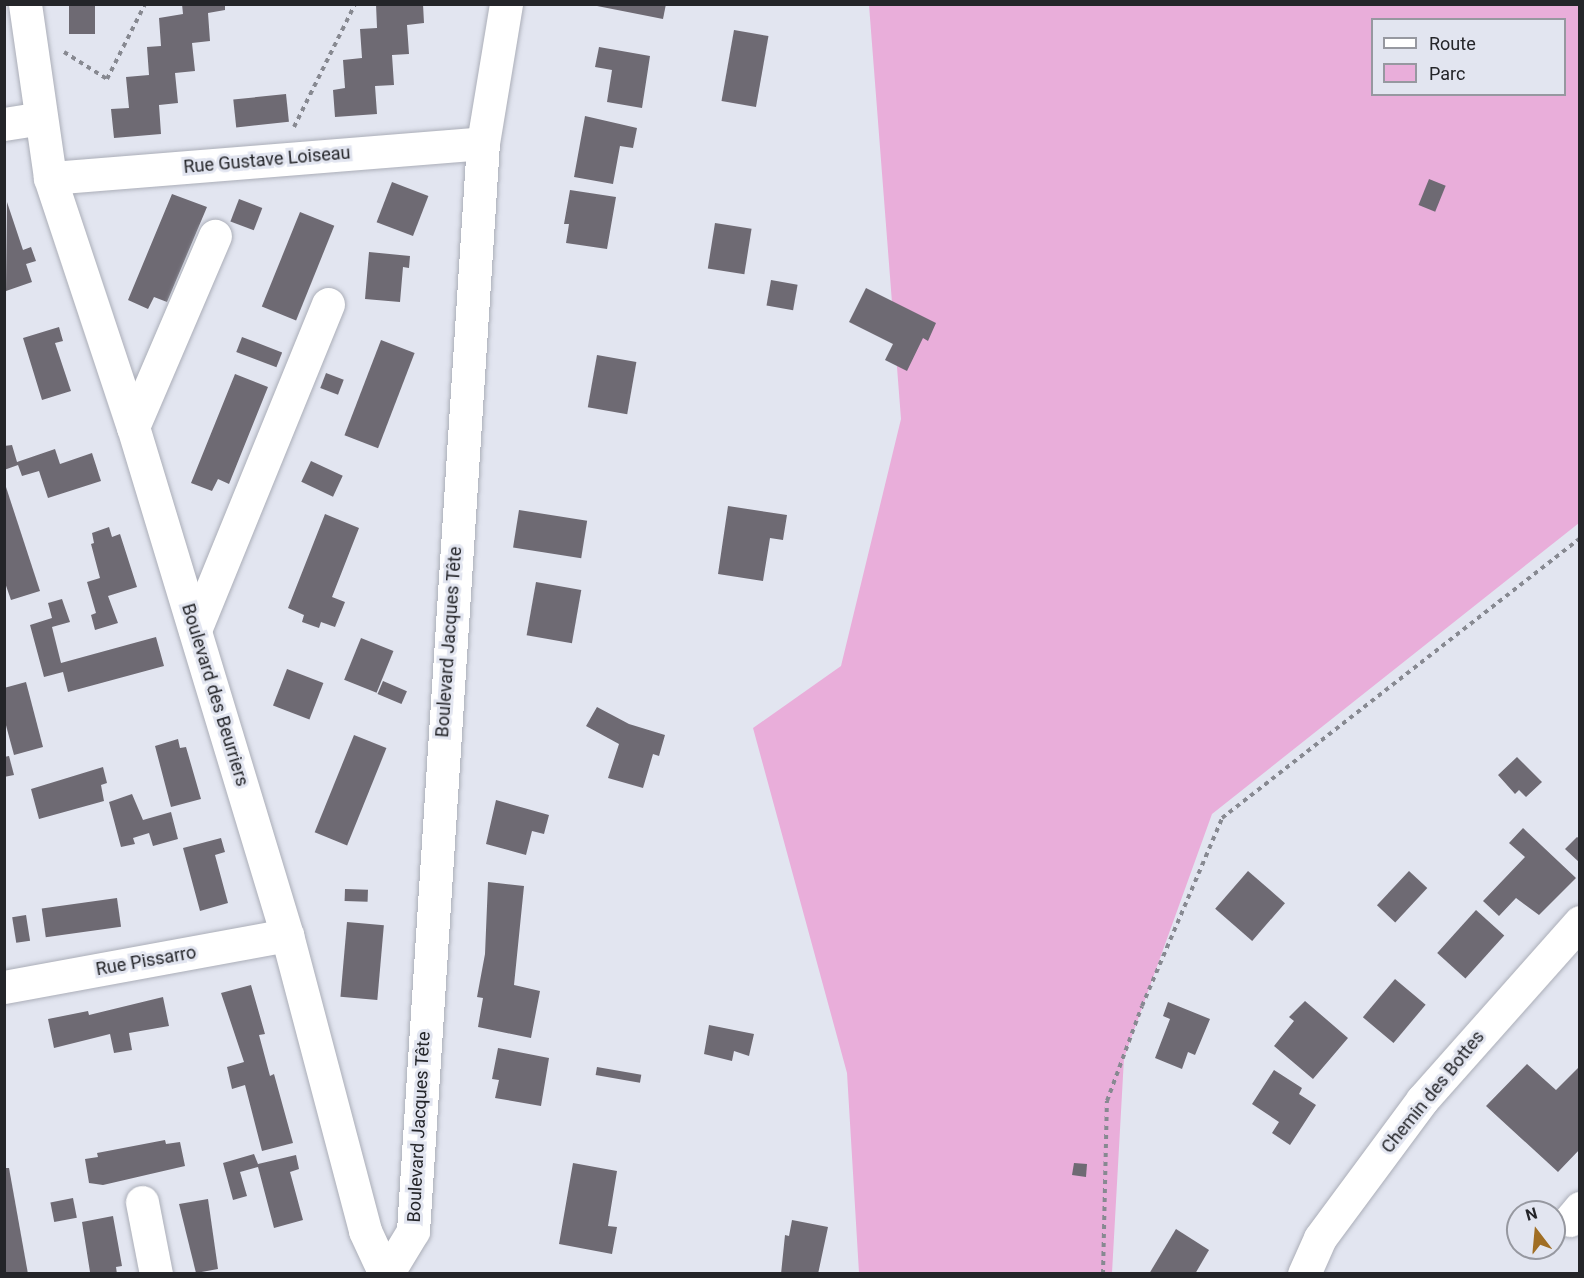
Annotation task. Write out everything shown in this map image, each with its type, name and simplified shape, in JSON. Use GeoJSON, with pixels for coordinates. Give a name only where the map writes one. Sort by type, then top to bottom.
{"type":"FeatureCollection","features":[{"type":"Feature","properties":{"kind":"street","name":"Boulevard des Beurriers"},"geometry":{"type":"LineString","coordinates":[[25,4],[50,178],[133,427],[287,935],[365,1231],[386,1274]]}},
{"type":"Feature","properties":{"kind":"street","name":"Boulevard Jacques Tête"},"geometry":{"type":"LineString","coordinates":[[386,1274],[413,1231],[483,143],[506,4]]}},
{"type":"Feature","properties":{"kind":"street"},"geometry":{"type":"LineString","coordinates":[[4,124],[41,118]]}},
{"type":"Feature","properties":{"kind":"street","name":"Rue Gustave Loiseau"},"geometry":{"type":"LineString","coordinates":[[50,178],[483,143]]}},
{"type":"Feature","properties":{"kind":"street"},"geometry":{"type":"LineString","coordinates":[[133,427],[215,236]]}},
{"type":"Feature","properties":{"kind":"street"},"geometry":{"type":"LineString","coordinates":[[195,630],[328,304]]}},
{"type":"Feature","properties":{"kind":"street","name":"Chemin des Bottes"},"geometry":{"type":"LineString","coordinates":[[1304,1274],[1320,1238],[1422,1100],[1580,922]]}},
{"type":"Feature","properties":{"kind":"street","name":"Rue Pissarro"},"geometry":{"type":"LineString","coordinates":[[4,987],[287,935]]}},
{"type":"Feature","properties":{"kind":"street"},"geometry":{"type":"LineString","coordinates":[[142,1202],[156,1274]]}},
{"type":"Feature","properties":{"kind":"path"},"geometry":{"type":"LineString","coordinates":[[33,56],[62,52],[107,79],[145,4]]}},
{"type":"Feature","properties":{"kind":"path"},"geometry":{"type":"LineString","coordinates":[[295,157],[292,130],[355,4]]}},
{"type":"Feature","properties":{"kind":"path"},"geometry":{"type":"LineString","coordinates":[[1103,1274],[1107,1101],[1142,1006],[1222,818],[1580,538]]}},
{"type":"Feature","properties":{"kind":"green space"},"geometry":{"type":"Polygon","coordinates":[[[869,5],[1579,5],[1579,523],[1212,814],[1124,1058],[1112,1273],[859,1273],[847,1073],[753,728],[841,666],[901,419],[869,5]]]}},
{"type":"Feature","properties":{"kind":"building"},"geometry":{"type":"Polygon","coordinates":[[[69,4],[95,4],[95,34],[69,34],[69,4]]]}},
{"type":"Feature","properties":{"kind":"building"},"geometry":{"type":"Polygon","coordinates":[[[182,4],[225,4],[225,10],[208,13],[210,41],[192,43],[195,71],[175,73],[178,103],[159,105],[161,134],[114,138],[111,109],[129,108],[126,77],[149,75],[147,47],[161,46],[159,18],[183,14],[182,4]]]}},
{"type":"Feature","properties":{"kind":"building"},"geometry":{"type":"Polygon","coordinates":[[[376,4],[423,4],[424,23],[407,25],[409,54],[392,55],[394,85],[375,86],[377,114],[335,117],[333,90],[345,88],[343,60],[362,58],[360,29],[377,28],[376,4]]]}},
{"type":"Feature","properties":{"kind":"building"},"geometry":{"type":"Polygon","coordinates":[[[587,4],[666,4],[663,19],[587,4]]]}},
{"type":"Feature","properties":{"kind":"building"},"geometry":{"type":"Polygon","coordinates":[[[734,30],[768,36],[756,107],[721,101],[734,30]]]}},
{"type":"Feature","properties":{"kind":"building"},"geometry":{"type":"Polygon","coordinates":[[[599,47],[650,56],[642,108],[607,102],[612,70],[595,67],[599,47]]]}},
{"type":"Feature","properties":{"kind":"building"},"geometry":{"type":"Polygon","coordinates":[[[286,94],[289,122],[236,127],[233,100],[286,94]]]}},
{"type":"Feature","properties":{"kind":"building"},"geometry":{"type":"Polygon","coordinates":[[[585,116],[637,128],[633,148],[620,146],[613,184],[574,177],[585,116]]]}},
{"type":"Feature","properties":{"kind":"building"},"geometry":{"type":"Polygon","coordinates":[[[1429,179],[1446,186],[1435,212],[1419,205],[1429,179]]]}},
{"type":"Feature","properties":{"kind":"building"},"geometry":{"type":"Polygon","coordinates":[[[392,182],[428,196],[413,236],[377,222],[392,182]]]}},
{"type":"Feature","properties":{"kind":"building"},"geometry":{"type":"Polygon","coordinates":[[[570,190],[616,197],[607,249],[566,243],[569,224],[564,224],[570,190]]]}},
{"type":"Feature","properties":{"kind":"building"},"geometry":{"type":"Polygon","coordinates":[[[172,194],[207,207],[167,302],[154,297],[148,309],[128,300],[172,194]]]}},
{"type":"Feature","properties":{"kind":"building"},"geometry":{"type":"Polygon","coordinates":[[[239,199],[262,208],[254,230],[230,221],[239,199]]]}},
{"type":"Feature","properties":{"kind":"building"},"geometry":{"type":"Polygon","coordinates":[[[7,202],[23,250],[31,247],[36,261],[26,264],[32,282],[6,291],[7,202]]]}},
{"type":"Feature","properties":{"kind":"building"},"geometry":{"type":"Polygon","coordinates":[[[300,212],[334,226],[296,320],[262,307],[300,212]]]}},
{"type":"Feature","properties":{"kind":"building"},"geometry":{"type":"Polygon","coordinates":[[[715,223],[752,229],[744,274],[708,268],[715,223]]]}},
{"type":"Feature","properties":{"kind":"building"},"geometry":{"type":"Polygon","coordinates":[[[369,252],[410,256],[409,268],[403,267],[400,302],[365,299],[369,252]]]}},
{"type":"Feature","properties":{"kind":"building"},"geometry":{"type":"Polygon","coordinates":[[[771,280],[798,285],[793,310],[766,306],[771,280]]]}},
{"type":"Feature","properties":{"kind":"building"},"geometry":{"type":"Polygon","coordinates":[[[866,288],[936,323],[928,341],[923,338],[907,371],[885,360],[893,344],[849,322],[866,288]]]}},
{"type":"Feature","properties":{"kind":"building"},"geometry":{"type":"Polygon","coordinates":[[[59,327],[63,341],[55,343],[71,391],[42,400],[23,338],[59,327]]]}},
{"type":"Feature","properties":{"kind":"building"},"geometry":{"type":"Polygon","coordinates":[[[242,337],[282,352],[276,367],[236,352],[242,337]]]}},
{"type":"Feature","properties":{"kind":"building"},"geometry":{"type":"Polygon","coordinates":[[[381,340],[415,353],[378,448],[344,435],[381,340]]]}},
{"type":"Feature","properties":{"kind":"building"},"geometry":{"type":"Polygon","coordinates":[[[597,355],[636,362],[627,414],[588,407],[597,355]]]}},
{"type":"Feature","properties":{"kind":"building"},"geometry":{"type":"Polygon","coordinates":[[[326,373],[344,380],[338,395],[320,388],[326,373]]]}},
{"type":"Feature","properties":{"kind":"building"},"geometry":{"type":"Polygon","coordinates":[[[235,374],[268,387],[229,484],[218,479],[212,491],[191,483],[235,374]]]}},
{"type":"Feature","properties":{"kind":"building"},"geometry":{"type":"Polygon","coordinates":[[[12,445],[17,462],[55,449],[60,464],[92,453],[101,481],[48,498],[39,471],[22,476],[18,465],[4,470],[4,446],[12,445]]]}},
{"type":"Feature","properties":{"kind":"building"},"geometry":{"type":"Polygon","coordinates":[[[311,461],[343,476],[333,497],[301,482],[311,461]]]}},
{"type":"Feature","properties":{"kind":"building"},"geometry":{"type":"Polygon","coordinates":[[[5,484],[40,591],[11,600],[4,580],[5,484]]]}},
{"type":"Feature","properties":{"kind":"building"},"geometry":{"type":"Polygon","coordinates":[[[728,506],[787,515],[783,540],[770,538],[763,581],[718,574],[728,506]]]}},
{"type":"Feature","properties":{"kind":"building"},"geometry":{"type":"Polygon","coordinates":[[[519,510],[587,521],[581,558],[513,548],[519,510]]]}},
{"type":"Feature","properties":{"kind":"building"},"geometry":{"type":"Polygon","coordinates":[[[325,514],[359,528],[332,597],[345,602],[335,627],[321,622],[319,628],[302,622],[304,615],[288,608],[325,514]]]}},
{"type":"Feature","properties":{"kind":"building"},"geometry":{"type":"Polygon","coordinates":[[[109,527],[112,537],[120,534],[137,587],[108,596],[118,623],[95,630],[91,615],[96,613],[87,582],[100,578],[91,544],[94,543],[92,533],[109,527]]]}},
{"type":"Feature","properties":{"kind":"building"},"geometry":{"type":"Polygon","coordinates":[[[536,582],[581,590],[572,643],[527,635],[536,582]]]}},
{"type":"Feature","properties":{"kind":"building"},"geometry":{"type":"Polygon","coordinates":[[[62,599],[70,622],[52,627],[61,663],[156,637],[164,666],[68,692],[63,672],[44,677],[30,625],[52,618],[48,603],[62,599]]]}},
{"type":"Feature","properties":{"kind":"building"},"geometry":{"type":"Polygon","coordinates":[[[361,638],[393,651],[377,693],[344,680],[361,638]]]}},
{"type":"Feature","properties":{"kind":"building"},"geometry":{"type":"Polygon","coordinates":[[[287,669],[323,683],[309,719],[273,705],[287,669]]]}},
{"type":"Feature","properties":{"kind":"building"},"geometry":{"type":"Polygon","coordinates":[[[383,681],[407,691],[401,704],[378,694],[383,681]]]}},
{"type":"Feature","properties":{"kind":"building"},"geometry":{"type":"Polygon","coordinates":[[[26,682],[43,747],[14,755],[4,718],[4,688],[26,682]]]}},
{"type":"Feature","properties":{"kind":"building"},"geometry":{"type":"Polygon","coordinates":[[[597,707],[629,724],[665,735],[659,756],[653,754],[643,788],[608,778],[619,744],[586,726],[597,707]]]}},
{"type":"Feature","properties":{"kind":"building"},"geometry":{"type":"Polygon","coordinates":[[[354,735],[386,748],[347,845],[315,832],[354,735]]]}},
{"type":"Feature","properties":{"kind":"building"},"geometry":{"type":"Polygon","coordinates":[[[178,739],[180,748],[186,747],[201,799],[171,807],[155,746],[178,739]]]}},
{"type":"Feature","properties":{"kind":"building"},"geometry":{"type":"Polygon","coordinates":[[[9,756],[14,775],[4,777],[4,757],[9,756]]]}},
{"type":"Feature","properties":{"kind":"building"},"geometry":{"type":"Polygon","coordinates":[[[1517,757],[1542,782],[1526,797],[1519,790],[1515,794],[1498,775],[1517,757]]]}},
{"type":"Feature","properties":{"kind":"building"},"geometry":{"type":"Polygon","coordinates":[[[103,767],[107,783],[101,785],[104,801],[39,819],[31,789],[103,767]]]}},
{"type":"Feature","properties":{"kind":"building"},"geometry":{"type":"Polygon","coordinates":[[[132,794],[143,820],[171,812],[178,839],[153,846],[149,833],[133,838],[135,844],[121,847],[109,802],[132,794]]]}},
{"type":"Feature","properties":{"kind":"building"},"geometry":{"type":"Polygon","coordinates":[[[496,800],[549,815],[544,834],[532,831],[526,855],[486,844],[496,800]]]}},
{"type":"Feature","properties":{"kind":"building"},"geometry":{"type":"Polygon","coordinates":[[[1523,828],[1576,878],[1539,915],[1516,898],[1499,916],[1483,901],[1525,857],[1509,843],[1523,828]]]}},
{"type":"Feature","properties":{"kind":"building"},"geometry":{"type":"Polygon","coordinates":[[[1577,837],[1580,839],[1580,863],[1565,849],[1577,837]]]}},
{"type":"Feature","properties":{"kind":"building"},"geometry":{"type":"Polygon","coordinates":[[[221,838],[225,852],[215,855],[228,903],[200,911],[183,848],[221,838]]]}},
{"type":"Feature","properties":{"kind":"building"},"geometry":{"type":"Polygon","coordinates":[[[1248,871],[1285,903],[1252,941],[1215,909],[1248,871]]]}},
{"type":"Feature","properties":{"kind":"building"},"geometry":{"type":"Polygon","coordinates":[[[1409,871],[1427,888],[1395,922],[1377,905],[1409,871]]]}},
{"type":"Feature","properties":{"kind":"building"},"geometry":{"type":"Polygon","coordinates":[[[488,882],[524,886],[514,985],[540,991],[531,1038],[478,1027],[483,998],[477,997],[485,954],[488,882]]]}},
{"type":"Feature","properties":{"kind":"building"},"geometry":{"type":"Polygon","coordinates":[[[345,889],[368,890],[368,902],[345,901],[345,889]]]}},
{"type":"Feature","properties":{"kind":"building"},"geometry":{"type":"Polygon","coordinates":[[[117,898],[121,927],[46,937],[42,909],[117,898]]]}},
{"type":"Feature","properties":{"kind":"building"},"geometry":{"type":"Polygon","coordinates":[[[1476,910],[1504,935],[1465,979],[1437,953],[1476,910]]]}},
{"type":"Feature","properties":{"kind":"building"},"geometry":{"type":"Polygon","coordinates":[[[26,915],[30,941],[16,943],[12,917],[26,915]]]}},
{"type":"Feature","properties":{"kind":"building"},"geometry":{"type":"Polygon","coordinates":[[[347,922],[384,925],[377,1000],[340,997],[347,922]]]}},
{"type":"Feature","properties":{"kind":"building"},"geometry":{"type":"Polygon","coordinates":[[[1395,979],[1426,1005],[1394,1043],[1363,1017],[1395,979]]]}},
{"type":"Feature","properties":{"kind":"building"},"geometry":{"type":"Polygon","coordinates":[[[251,985],[265,1034],[259,1035],[270,1076],[274,1074],[293,1143],[262,1151],[245,1085],[232,1089],[227,1067],[244,1062],[221,993],[251,985]]]}},
{"type":"Feature","properties":{"kind":"building"},"geometry":{"type":"Polygon","coordinates":[[[163,997],[169,1026],[129,1033],[132,1050],[114,1053],[110,1034],[54,1048],[48,1019],[88,1011],[89,1015],[163,997]]]}},
{"type":"Feature","properties":{"kind":"building"},"geometry":{"type":"Polygon","coordinates":[[[1305,1001],[1348,1038],[1313,1079],[1274,1046],[1294,1021],[1289,1017],[1305,1001]]]}},
{"type":"Feature","properties":{"kind":"building"},"geometry":{"type":"Polygon","coordinates":[[[1168,1002],[1210,1019],[1195,1055],[1188,1052],[1182,1069],[1155,1058],[1170,1019],[1163,1016],[1168,1002]]]}},
{"type":"Feature","properties":{"kind":"building"},"geometry":{"type":"Polygon","coordinates":[[[709,1025],[754,1034],[749,1056],[734,1051],[732,1061],[704,1054],[709,1025]]]}},
{"type":"Feature","properties":{"kind":"building"},"geometry":{"type":"Polygon","coordinates":[[[498,1048],[549,1058],[541,1106],[495,1098],[499,1080],[492,1079],[498,1048]]]}},
{"type":"Feature","properties":{"kind":"building"},"geometry":{"type":"Polygon","coordinates":[[[1527,1064],[1556,1090],[1580,1066],[1580,1149],[1558,1172],[1486,1106],[1527,1064]]]}},
{"type":"Feature","properties":{"kind":"building"},"geometry":{"type":"Polygon","coordinates":[[[597,1067],[641,1075],[640,1083],[596,1075],[597,1067]]]}},
{"type":"Feature","properties":{"kind":"building"},"geometry":{"type":"Polygon","coordinates":[[[1274,1070],[1302,1088],[1299,1094],[1316,1105],[1290,1145],[1272,1133],[1279,1122],[1252,1104],[1274,1070]]]}},
{"type":"Feature","properties":{"kind":"building"},"geometry":{"type":"Polygon","coordinates":[[[165,1140],[166,1144],[180,1142],[185,1166],[103,1185],[89,1183],[85,1159],[98,1157],[97,1153],[165,1140]]]}},
{"type":"Feature","properties":{"kind":"building"},"geometry":{"type":"Polygon","coordinates":[[[254,1154],[258,1164],[296,1155],[299,1169],[290,1172],[303,1220],[274,1228],[258,1167],[240,1172],[247,1196],[233,1200],[223,1163],[254,1154]]]}},
{"type":"Feature","properties":{"kind":"building"},"geometry":{"type":"Polygon","coordinates":[[[573,1163],[617,1171],[608,1226],[617,1227],[612,1254],[559,1244],[573,1163]]]}},
{"type":"Feature","properties":{"kind":"building"},"geometry":{"type":"Polygon","coordinates":[[[1074,1163],[1087,1164],[1086,1177],[1072,1175],[1074,1163]]]}},
{"type":"Feature","properties":{"kind":"building"},"geometry":{"type":"Polygon","coordinates":[[[4,1168],[9,1168],[28,1274],[4,1274],[4,1168]]]}},
{"type":"Feature","properties":{"kind":"building"},"geometry":{"type":"Polygon","coordinates":[[[73,1198],[77,1218],[54,1222],[50,1202],[73,1198]]]}},
{"type":"Feature","properties":{"kind":"building"},"geometry":{"type":"Polygon","coordinates":[[[208,1199],[218,1269],[196,1273],[179,1204],[208,1199]]]}},
{"type":"Feature","properties":{"kind":"building"},"geometry":{"type":"Polygon","coordinates":[[[113,1216],[122,1266],[116,1267],[117,1274],[90,1272],[82,1222],[113,1216]]]}},
{"type":"Feature","properties":{"kind":"building"},"geometry":{"type":"Polygon","coordinates":[[[792,1220],[828,1227],[818,1274],[781,1274],[785,1235],[789,1236],[792,1220]]]}},
{"type":"Feature","properties":{"kind":"building"},"geometry":{"type":"Polygon","coordinates":[[[1176,1229],[1209,1250],[1195,1274],[1149,1274],[1176,1229]]]}}]}
